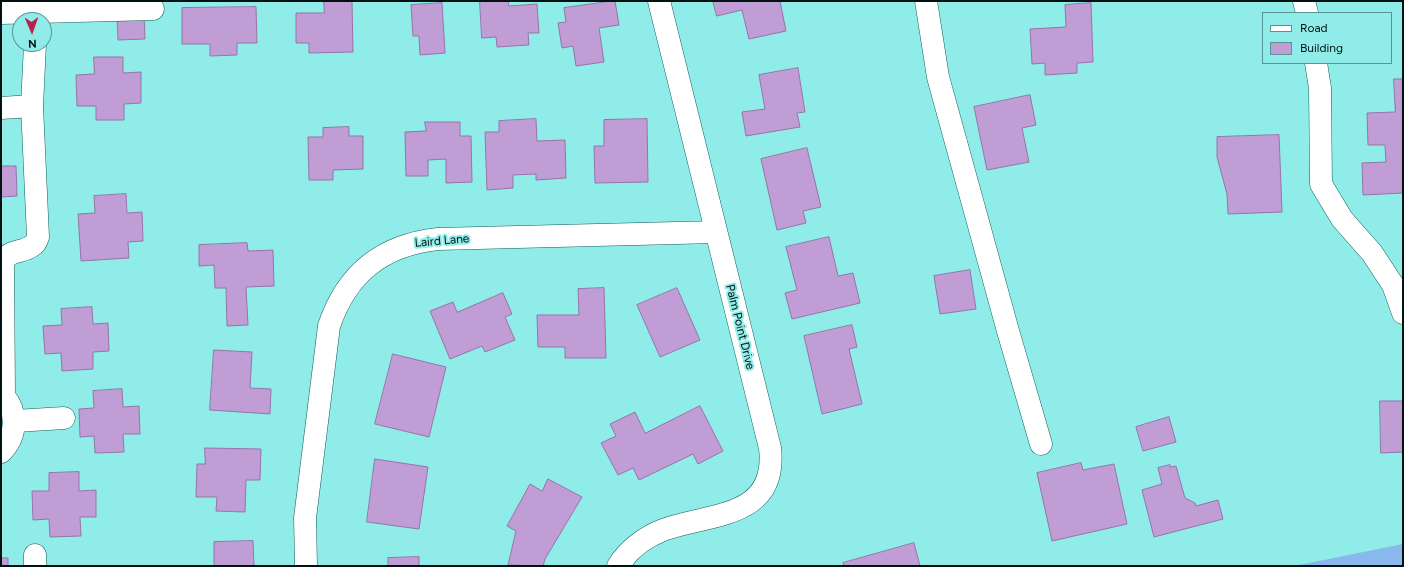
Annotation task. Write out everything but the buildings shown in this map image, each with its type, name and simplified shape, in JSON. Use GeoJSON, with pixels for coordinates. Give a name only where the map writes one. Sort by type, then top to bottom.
{"type":"FeatureCollection","features":[{"type":"Feature","properties":{"kind":"street","name":"Palm Point Drive"},"geometry":{"type":"LineString","coordinates":[[618,566],[633,549],[646,539],[661,531],[735,511],[749,504],[761,492],[768,478],[771,462],[770,448],[659,1]]}},
{"type":"Feature","properties":{"kind":"street"},"geometry":{"type":"LineString","coordinates":[[926,1],[938,78],[1041,444]]}},
{"type":"Feature","properties":{"kind":"street"},"geometry":{"type":"LineString","coordinates":[[1304,1],[1307,12]]}},
{"type":"Feature","properties":{"kind":"street"},"geometry":{"type":"LineString","coordinates":[[52,15],[154,9]]}},
{"type":"Feature","properties":{"kind":"street"},"geometry":{"type":"LineString","coordinates":[[1,13],[12,14]]}},
{"type":"Feature","properties":{"kind":"street"},"geometry":{"type":"LineString","coordinates":[[1,452],[12,436],[15,421],[11,404],[3,395],[3,262],[12,252],[21,251],[33,245],[38,237],[32,106],[35,52]]}},
{"type":"Feature","properties":{"kind":"street"},"geometry":{"type":"LineString","coordinates":[[1316,64],[1320,88],[1321,184],[1342,219],[1372,253],[1392,285],[1403,313]]}},
{"type":"Feature","properties":{"kind":"street"},"geometry":{"type":"LineString","coordinates":[[1,108],[32,106]]}},
{"type":"Feature","properties":{"kind":"street","name":"Laird Lane"},"geometry":{"type":"LineString","coordinates":[[306,566],[306,518],[329,326],[340,298],[348,286],[369,265],[381,256],[408,244],[438,240],[716,232]]}},
{"type":"Feature","properties":{"kind":"street"},"geometry":{"type":"LineString","coordinates":[[15,421],[64,418]]}},
{"type":"Feature","properties":{"kind":"water"},"geometry":{"type":"Polygon","coordinates":[[[1403,544],[1403,566],[1294,566],[1403,544]]]}}]}
